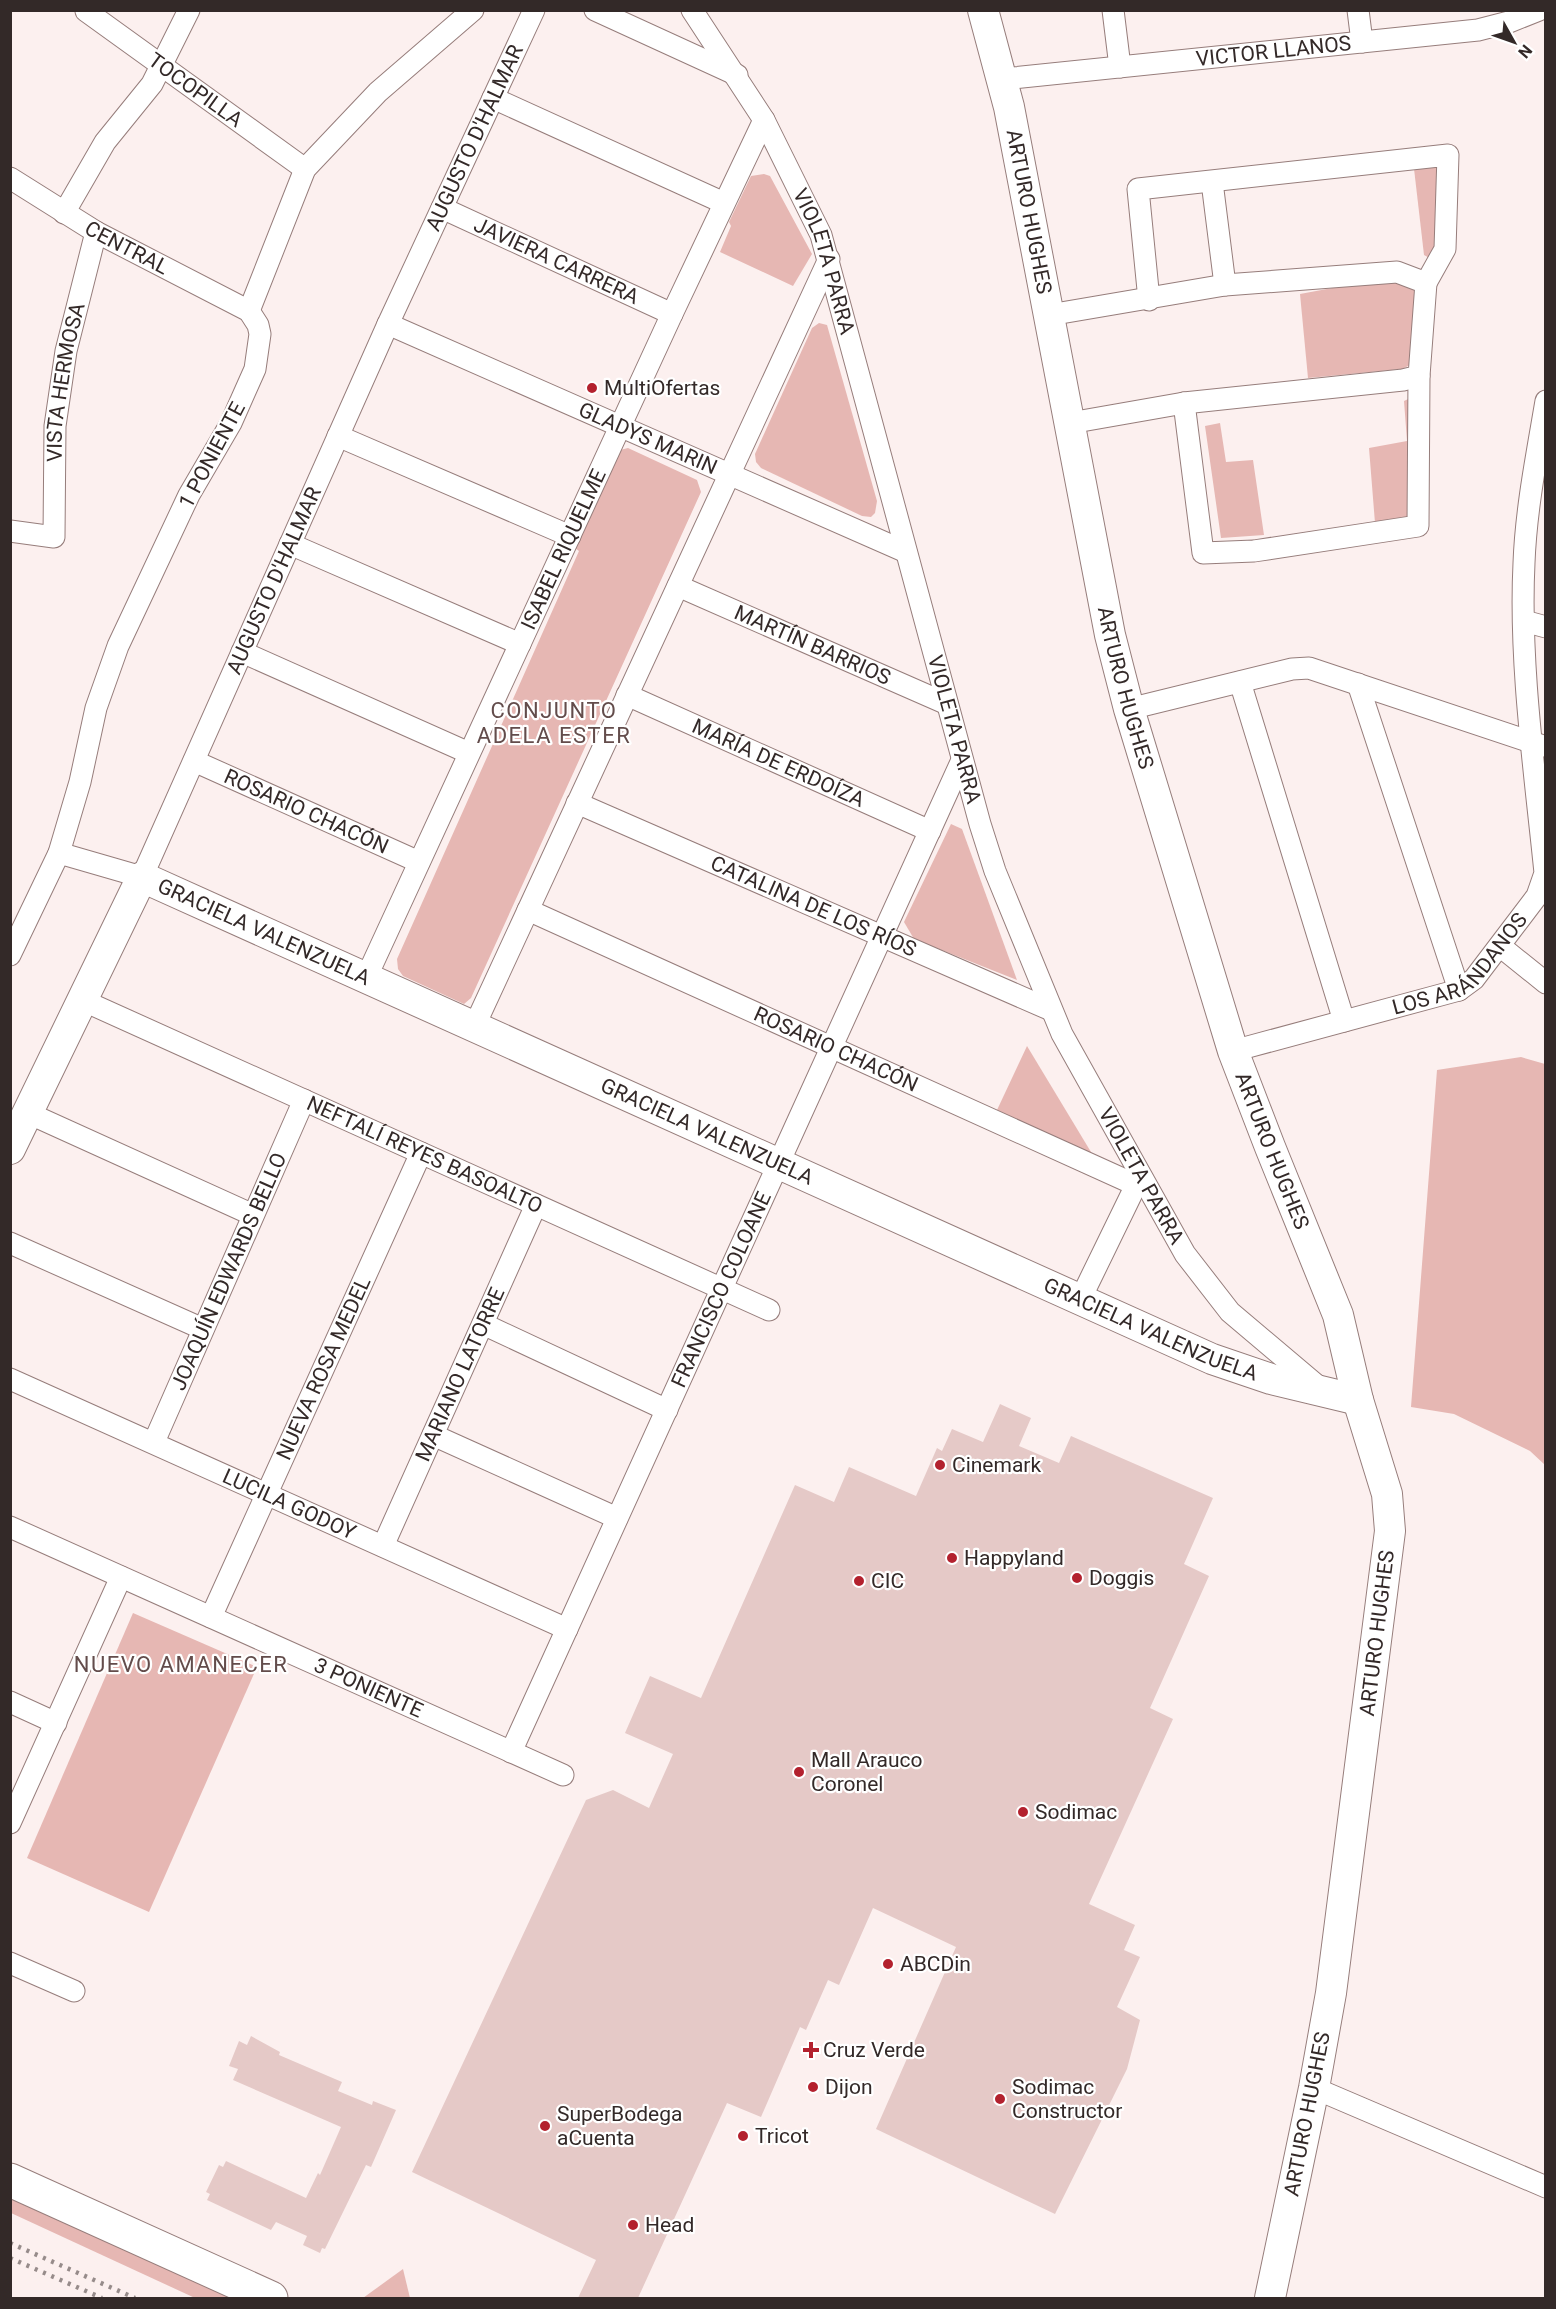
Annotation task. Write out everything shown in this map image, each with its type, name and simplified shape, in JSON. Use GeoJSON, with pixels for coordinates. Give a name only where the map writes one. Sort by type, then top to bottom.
{"type":"FeatureCollection","features":[{"type":"Feature","properties":{"kind":"main road"},"geometry":{"type":"LineString","coordinates":[[10,2180],[272,2298]]}},
{"type":"Feature","properties":{"kind":"street"},"geometry":{"type":"LineString","coordinates":[[64,213],[87,168],[152,84],[189,10]]}},
{"type":"Feature","properties":{"kind":"street"},"geometry":{"type":"LineString","coordinates":[[249,311],[305,169],[378,93],[473,10]]}},
{"type":"Feature","properties":{"kind":"street","name":"AUGUSTO D'HALMAR"},"geometry":{"type":"LineString","coordinates":[[10,1149],[142,877],[388,324],[534,10]]}},
{"type":"Feature","properties":{"kind":"street"},"geometry":{"type":"LineString","coordinates":[[595,10],[737,75]]}},
{"type":"Feature","properties":{"kind":"street","name":"VIOLETA PARRA"},"geometry":{"type":"LineString","coordinates":[[692,10],[737,75],[764,120],[811,212],[829,259],[962,760],[995,871],[1051,1010],[1139,1183],[1214,1295],[1246,1328],[1325,1392]]}},
{"type":"Feature","properties":{"kind":"street","name":"ARTURO HUGHES"},"geometry":{"type":"LineString","coordinates":[[983,10],[1003,79],[1110,635],[1129,709],[1233,1051],[1265,1137],[1338,1315],[1358,1400],[1384,1479],[1390,1531],[1332,1981],[1314,2088],[1270,2298]]}},
{"type":"Feature","properties":{"kind":"street"},"geometry":{"type":"LineString","coordinates":[[1113,10],[1120,67]]}},
{"type":"Feature","properties":{"kind":"street"},"geometry":{"type":"LineString","coordinates":[[1358,10],[1362,42]]}},
{"type":"Feature","properties":{"kind":"street","name":"VICTOR LLANOS"},"geometry":{"type":"LineString","coordinates":[[1003,79],[1478,30],[1509,22],[1539,10]]}},
{"type":"Feature","properties":{"kind":"street","name":"TOCOPILLA"},"geometry":{"type":"LineString","coordinates":[[86,11],[305,169]]}},
{"type":"Feature","properties":{"kind":"street"},"geometry":{"type":"LineString","coordinates":[[493,98],[724,203]]}},
{"type":"Feature","properties":{"kind":"street","name":"ISABEL RIQUELME"},"geometry":{"type":"LineString","coordinates":[[366,978],[620,426],[764,120]]}},
{"type":"Feature","properties":{"kind":"street"},"geometry":{"type":"LineString","coordinates":[[1149,300],[1138,189],[1448,155],[1445,249],[1426,283],[1419,376],[1418,526],[1254,550],[1203,553],[1184,403]]}},
{"type":"Feature","properties":{"kind":"street","name":"CENTRAL"},"geometry":{"type":"LineString","coordinates":[[10,178],[96,232],[249,311]]}},
{"type":"Feature","properties":{"kind":"street"},"geometry":{"type":"LineString","coordinates":[[1212,182],[1225,285]]}},
{"type":"Feature","properties":{"kind":"street","name":"JAVIERA CARRERA"},"geometry":{"type":"LineString","coordinates":[[442,208],[672,314]]}},
{"type":"Feature","properties":{"kind":"street","name":"VISTA HERMOSA"},"geometry":{"type":"LineString","coordinates":[[10,531],[54,537],[55,426],[66,351],[96,232]]}},
{"type":"Feature","properties":{"kind":"street"},"geometry":{"type":"LineString","coordinates":[[474,1027],[829,259]]}},
{"type":"Feature","properties":{"kind":"street"},"geometry":{"type":"LineString","coordinates":[[1049,315],[1149,300],[1225,285],[1397,272],[1426,283]]}},
{"type":"Feature","properties":{"kind":"street","name":"1 PONIENTE"},"geometry":{"type":"LineString","coordinates":[[10,955],[59,853],[80,782],[96,708],[114,656],[189,495],[231,423],[255,369],[260,334],[249,311]]}},
{"type":"Feature","properties":{"kind":"street","name":"GLADYS MARIN"},"geometry":{"type":"LineString","coordinates":[[388,324],[906,552]]}},
{"type":"Feature","properties":{"kind":"street"},"geometry":{"type":"LineString","coordinates":[[1070,423],[1184,403],[1402,380],[1419,376]]}},
{"type":"Feature","properties":{"kind":"street","name":"LOS ARÁNDANOS"},"geometry":{"type":"LineString","coordinates":[[1233,1051],[1459,990],[1474,979],[1537,897],[1545,873],[1539,745],[1524,621],[1523,564],[1537,507],[1545,400]]}},
{"type":"Feature","properties":{"kind":"street"},"geometry":{"type":"LineString","coordinates":[[338,436],[570,536]]}},
{"type":"Feature","properties":{"kind":"street"},"geometry":{"type":"LineString","coordinates":[[290,544],[520,644]]}},
{"type":"Feature","properties":{"kind":"street","name":"MARTÍN BARRIOS"},"geometry":{"type":"LineString","coordinates":[[678,586],[947,704]]}},
{"type":"Feature","properties":{"kind":"street"},"geometry":{"type":"LineString","coordinates":[[1524,621],[1545,627]]}},
{"type":"Feature","properties":{"kind":"street"},"geometry":{"type":"LineString","coordinates":[[242,652],[469,753]]}},
{"type":"Feature","properties":{"kind":"street"},"geometry":{"type":"LineString","coordinates":[[1129,709],[1300,668],[1316,670],[1539,745]]}},
{"type":"Feature","properties":{"kind":"street"},"geometry":{"type":"LineString","coordinates":[[1240,682],[1344,1021]]}},
{"type":"Feature","properties":{"kind":"street"},"geometry":{"type":"LineString","coordinates":[[1358,684],[1459,990]]}},
{"type":"Feature","properties":{"kind":"street","name":"MARÍA DE ERDOÍZA"},"geometry":{"type":"LineString","coordinates":[[627,695],[930,831]]}},
{"type":"Feature","properties":{"kind":"street","name":"FRANCISCO COLOANE"},"geometry":{"type":"LineString","coordinates":[[511,1752],[962,760]]}},
{"type":"Feature","properties":{"kind":"street","name":"ROSARIO CHACÓN"},"geometry":{"type":"LineString","coordinates":[[194,761],[419,862]]}},
{"type":"Feature","properties":{"kind":"street","name":"CATALINA DE LOS RÍOS"},"geometry":{"type":"LineString","coordinates":[[577,803],[1051,1010]]}},
{"type":"Feature","properties":{"kind":"street","name":"GRACIELA VALENZUELA"},"geometry":{"type":"LineString","coordinates":[[59,853],[142,877],[1222,1363],[1270,1379],[1358,1400]]}},
{"type":"Feature","properties":{"kind":"street","name":"ROSARIO CHACÓN"},"geometry":{"type":"LineString","coordinates":[[528,910],[1139,1183]]}},
{"type":"Feature","properties":{"kind":"street"},"geometry":{"type":"LineString","coordinates":[[1500,946],[1545,983]]}},
{"type":"Feature","properties":{"kind":"street","name":"NEFTALÍ REYES BASOALTO"},"geometry":{"type":"LineString","coordinates":[[82,1000],[769,1310]]}},
{"type":"Feature","properties":{"kind":"street","name":"JOAQUÍN EDWARDS BELLO"},"geometry":{"type":"LineString","coordinates":[[154,1442],[304,1100]]}},
{"type":"Feature","properties":{"kind":"street"},"geometry":{"type":"LineString","coordinates":[[28,1113],[254,1215]]}},
{"type":"Feature","properties":{"kind":"street","name":"NUEVA ROSA MEDEL"},"geometry":{"type":"LineString","coordinates":[[211,1617],[421,1153]]}},
{"type":"Feature","properties":{"kind":"street"},"geometry":{"type":"LineString","coordinates":[[1080,1300],[1139,1183]]}},
{"type":"Feature","properties":{"kind":"street","name":"MARIANO LATORRE"},"geometry":{"type":"LineString","coordinates":[[383,1546],[536,1205]]}},
{"type":"Feature","properties":{"kind":"street"},"geometry":{"type":"LineString","coordinates":[[10,1243],[203,1329]]}},
{"type":"Feature","properties":{"kind":"street"},"geometry":{"type":"LineString","coordinates":[[483,1324],[667,1410]]}},
{"type":"Feature","properties":{"kind":"street","name":"LUCILA GODOY"},"geometry":{"type":"LineString","coordinates":[[10,1379],[567,1629]]}},
{"type":"Feature","properties":{"kind":"street"},"geometry":{"type":"LineString","coordinates":[[434,1435],[617,1518]]}},
{"type":"Feature","properties":{"kind":"street","name":"3 PONIENTE"},"geometry":{"type":"LineString","coordinates":[[10,1527],[563,1775]]}},
{"type":"Feature","properties":{"kind":"street"},"geometry":{"type":"LineString","coordinates":[[10,1822],[121,1577]]}},
{"type":"Feature","properties":{"kind":"street"},"geometry":{"type":"LineString","coordinates":[[10,1702],[56,1723]]}},
{"type":"Feature","properties":{"kind":"street"},"geometry":{"type":"LineString","coordinates":[[10,1963],[74,1991]]}},
{"type":"Feature","properties":{"kind":"street"},"geometry":{"type":"LineString","coordinates":[[1314,2088],[1545,2187]]}},
{"type":"Feature","properties":{"kind":"shaded area"},"geometry":{"type":"Polygon","coordinates":[[[1445,154],[1433,260],[1424,255],[1413,160],[1445,154]]]}},
{"type":"Feature","properties":{"kind":"shaded area"},"geometry":{"type":"Polygon","coordinates":[[[764,174],[770,176],[812,254],[793,286],[720,252],[731,226],[729,222],[751,176],[764,174]]]}},
{"type":"Feature","properties":{"kind":"shaded area"},"geometry":{"type":"Polygon","coordinates":[[[1397,276],[1416,283],[1414,363],[1402,369],[1308,378],[1300,294],[1397,276]]]}},
{"type":"Feature","properties":{"kind":"shaded area"},"geometry":{"type":"Polygon","coordinates":[[[819,323],[827,325],[877,501],[875,513],[871,517],[862,516],[761,468],[756,462],[755,454],[812,328],[819,323]]]}},
{"type":"Feature","properties":{"kind":"shaded area"},"geometry":{"type":"Polygon","coordinates":[[[1425,391],[1415,520],[1375,523],[1369,448],[1407,441],[1404,401],[1425,391]]]}},
{"type":"Feature","properties":{"kind":"shaded area"},"geometry":{"type":"Polygon","coordinates":[[[1220,423],[1226,462],[1253,460],[1264,535],[1221,538],[1205,426],[1220,423]]]}},
{"type":"Feature","properties":{"kind":"shaded area"},"geometry":{"type":"Polygon","coordinates":[[[628,448],[697,480],[701,492],[471,998],[464,1004],[403,976],[398,969],[397,959],[579,551],[572,546],[612,452],[628,448]]]}},
{"type":"Feature","properties":{"kind":"shaded area"},"geometry":{"type":"Polygon","coordinates":[[[951,824],[962,829],[1017,980],[914,939],[904,922],[951,824]]]}},
{"type":"Feature","properties":{"kind":"shaded area"},"geometry":{"type":"Polygon","coordinates":[[[1027,1046],[1094,1157],[997,1110],[1027,1046]]]}},
{"type":"Feature","properties":{"kind":"shaded area"},"geometry":{"type":"Polygon","coordinates":[[[1521,1057],[1545,1064],[1545,1465],[1530,1451],[1454,1414],[1411,1407],[1437,1070],[1521,1057]]]}},
{"type":"Feature","properties":{"kind":"shaded area"},"geometry":{"type":"Polygon","coordinates":[[[133,1613],[257,1667],[149,1912],[27,1858],[133,1613]]]}},
{"type":"Feature","properties":{"kind":"shaded area"},"geometry":{"type":"Polygon","coordinates":[[[11,2199],[231,2298],[195,2298],[11,2213],[11,2199]]]}},
{"type":"Feature","properties":{"kind":"shaded area"},"geometry":{"type":"Polygon","coordinates":[[[403,2269],[410,2298],[363,2298],[403,2269]]]}},
{"type":"Feature","properties":{"kind":"building"},"geometry":{"type":"Polygon","coordinates":[[[1000,1404],[1031,1418],[1019,1446],[1059,1463],[1071,1436],[1213,1498],[1184,1564],[1209,1576],[1150,1708],[1173,1719],[1089,1904],[1135,1925],[1124,1950],[1140,1957],[1117,2007],[1140,2020],[1127,2069],[1055,2214],[876,2129],[956,1947],[873,1908],[839,1985],[828,1980],[806,2030],[800,2027],[761,2117],[727,2103],[638,2298],[578,2298],[596,2260],[412,2172],[586,1800],[613,1790],[649,1808],[673,1754],[625,1733],[650,1676],[701,1698],[795,1485],[834,1502],[849,1467],[916,1496],[937,1448],[942,1451],[952,1429],[983,1442],[1000,1404]]]}},
{"type":"Feature","properties":{"kind":"building"},"geometry":{"type":"Polygon","coordinates":[[[251,2036],[280,2052],[279,2055],[342,2082],[338,2091],[372,2105],[373,2101],[396,2110],[371,2167],[366,2165],[325,2249],[322,2248],[320,2253],[303,2245],[307,2236],[276,2222],[271,2230],[207,2200],[210,2194],[206,2192],[219,2165],[223,2167],[226,2161],[306,2198],[318,2173],[320,2175],[341,2127],[233,2080],[238,2069],[229,2066],[239,2041],[247,2045],[251,2036]]]}},
{"type":"Feature","properties":{"kind":"railway"},"geometry":{"type":"LineString","coordinates":[[10,2243],[135,2298]]}},
{"type":"Feature","properties":{"kind":"railway"},"geometry":{"type":"LineString","coordinates":[[10,2258],[102,2298]]}},
{"type":"Feature","properties":{"kind":"place","name":"MultiOfertas"},"geometry":{"type":"Point","coordinates":[592,388]}},
{"type":"Feature","properties":{"kind":"place","name":"Cinemark"},"geometry":{"type":"Point","coordinates":[940,1465]}},
{"type":"Feature","properties":{"kind":"place","name":"Happyland"},"geometry":{"type":"Point","coordinates":[952,1558]}},
{"type":"Feature","properties":{"kind":"place","name":"Doggis"},"geometry":{"type":"Point","coordinates":[1077,1578]}},
{"type":"Feature","properties":{"kind":"place","name":"CIC"},"geometry":{"type":"Point","coordinates":[859,1581]}},
{"type":"Feature","properties":{"kind":"place","name":"Mall Arauco Coronel"},"geometry":{"type":"Point","coordinates":[799,1772]}},
{"type":"Feature","properties":{"kind":"place","name":"Sodimac"},"geometry":{"type":"Point","coordinates":[1023,1812]}},
{"type":"Feature","properties":{"kind":"place","name":"ABCDin"},"geometry":{"type":"Point","coordinates":[888,1964]}},
{"type":"Feature","properties":{"kind":"place","name":"Cruz Verde"},"geometry":{"type":"Point","coordinates":[811,2050]}},
{"type":"Feature","properties":{"kind":"place","name":"Dijon"},"geometry":{"type":"Point","coordinates":[813,2087]}},
{"type":"Feature","properties":{"kind":"place","name":"Sodimac Constructor"},"geometry":{"type":"Point","coordinates":[1000,2099]}},
{"type":"Feature","properties":{"kind":"place","name":"SuperBodega aCuenta"},"geometry":{"type":"Point","coordinates":[545,2126]}},
{"type":"Feature","properties":{"kind":"place","name":"Tricot"},"geometry":{"type":"Point","coordinates":[743,2136]}},
{"type":"Feature","properties":{"kind":"place","name":"Head"},"geometry":{"type":"Point","coordinates":[633,2225]}},
{"type":"Feature","properties":{"kind":"district","name":"CONJUNTO ADELA ESTER"},"geometry":{"type":"Point","coordinates":[554,722]}},
{"type":"Feature","properties":{"kind":"district","name":"NUEVO AMANECER"},"geometry":{"type":"Point","coordinates":[181,1664]}}]}
